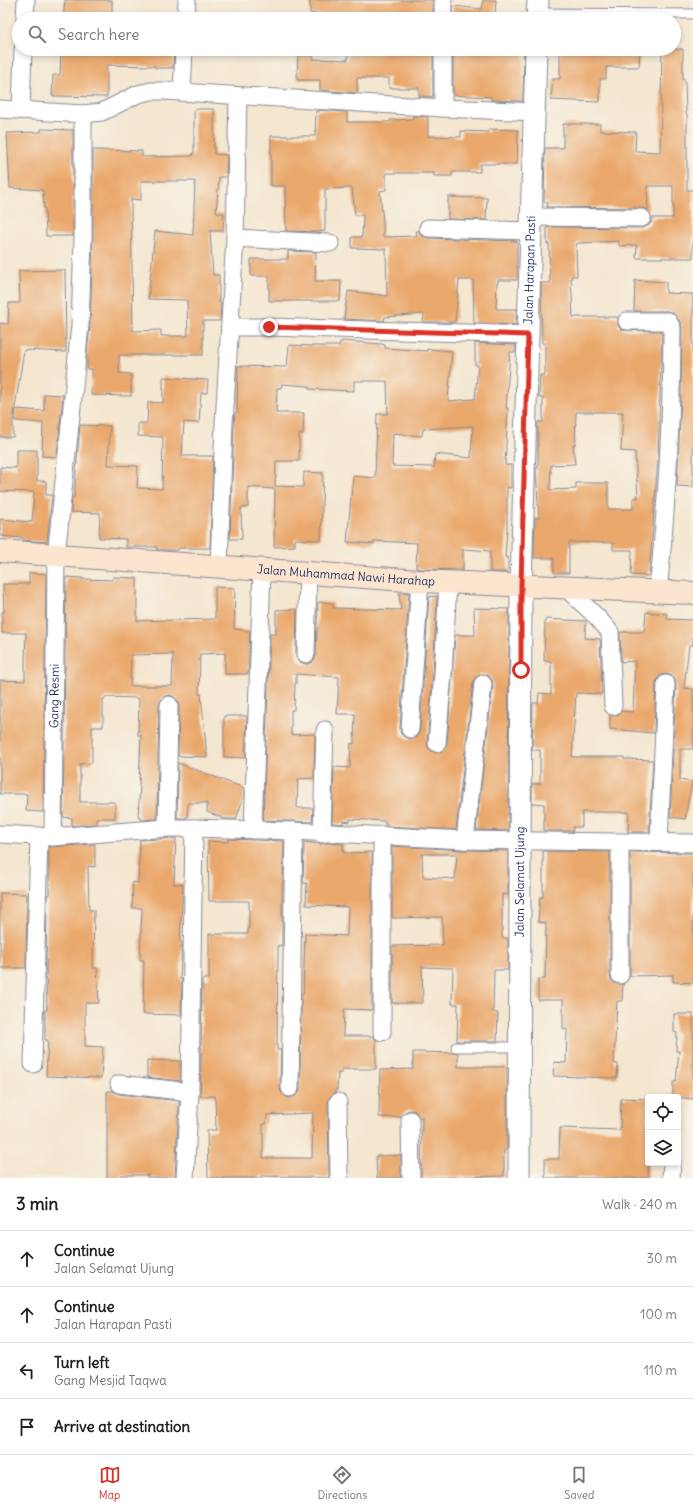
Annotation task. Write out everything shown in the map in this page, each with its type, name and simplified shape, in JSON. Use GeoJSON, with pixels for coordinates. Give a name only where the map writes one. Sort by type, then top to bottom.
{"type":"FeatureCollection","features":[{"type":"Feature","properties":{"kind":"main road","name":"Jalan Muhammad Nawi Harahap"},"geometry":{"type":"LineString","coordinates":[[0,551],[420,581],[567,589],[658,592],[692,589]]}},
{"type":"Feature","properties":{"kind":"street"},"geometry":{"type":"LineString","coordinates":[[25,12],[26,0]]}},
{"type":"Feature","properties":{"kind":"street"},"geometry":{"type":"LineString","coordinates":[[186,12],[187,0]]}},
{"type":"Feature","properties":{"kind":"street"},"geometry":{"type":"LineString","coordinates":[[443,1],[443,12]]}},
{"type":"Feature","properties":{"kind":"street"},"geometry":{"type":"LineString","coordinates":[[21,110],[24,56]]}},
{"type":"Feature","properties":{"kind":"street"},"geometry":{"type":"LineString","coordinates":[[182,92],[184,56]]}},
{"type":"Feature","properties":{"kind":"street"},"geometry":{"type":"LineString","coordinates":[[443,56],[443,108]]}},
{"type":"Feature","properties":{"kind":"street","name":"Jalan Harapan Pasti"},"geometry":{"type":"LineString","coordinates":[[521,586],[536,56]]}},
{"type":"Feature","properties":{"kind":"street"},"geometry":{"type":"LineString","coordinates":[[0,109],[83,114],[102,112],[138,94],[152,91],[535,112]]}},
{"type":"Feature","properties":{"kind":"street"},"geometry":{"type":"LineString","coordinates":[[219,567],[224,423],[235,238],[238,96]]}},
{"type":"Feature","properties":{"kind":"street","name":"Gang Resmi"},"geometry":{"type":"LineString","coordinates":[[33,1064],[46,836],[56,556],[74,397],[80,325],[83,114]]}},
{"type":"Feature","properties":{"kind":"street"},"geometry":{"type":"LineString","coordinates":[[428,228],[642,218]]}},
{"type":"Feature","properties":{"kind":"street"},"geometry":{"type":"LineString","coordinates":[[235,238],[330,243]]}},
{"type":"Feature","properties":{"kind":"street"},"geometry":{"type":"LineString","coordinates":[[627,320],[668,321],[672,328],[670,414],[663,544],[658,592]]}},
{"type":"Feature","properties":{"kind":"street"},"geometry":{"type":"LineString","coordinates":[[230,327],[528,335]]}},
{"type":"Feature","properties":{"kind":"street"},"geometry":{"type":"LineString","coordinates":[[253,830],[262,570]]}},
{"type":"Feature","properties":{"kind":"street"},"geometry":{"type":"LineString","coordinates":[[306,654],[308,573]]}},
{"type":"Feature","properties":{"kind":"street"},"geometry":{"type":"LineString","coordinates":[[410,728],[420,581]]}},
{"type":"Feature","properties":{"kind":"street"},"geometry":{"type":"LineString","coordinates":[[437,743],[443,674],[448,582]]}},
{"type":"Feature","properties":{"kind":"street","name":"Jalan Selamat Ujung"},"geometry":{"type":"LineString","coordinates":[[519,1178],[521,586]]}},
{"type":"Feature","properties":{"kind":"street"},"geometry":{"type":"LineString","coordinates":[[567,589],[597,616],[610,632],[613,706]]}},
{"type":"Feature","properties":{"kind":"street"},"geometry":{"type":"LineString","coordinates":[[465,840],[483,684]]}},
{"type":"Feature","properties":{"kind":"street"},"geometry":{"type":"LineString","coordinates":[[659,842],[666,684]]}},
{"type":"Feature","properties":{"kind":"street"},"geometry":{"type":"LineString","coordinates":[[167,828],[169,705]]}},
{"type":"Feature","properties":{"kind":"street"},"geometry":{"type":"LineString","coordinates":[[322,834],[325,730]]}},
{"type":"Feature","properties":{"kind":"street"},"geometry":{"type":"LineString","coordinates":[[0,834],[46,836],[167,828],[194,828],[294,831],[322,834],[382,835],[465,840],[693,843]]}},
{"type":"Feature","properties":{"kind":"street"},"geometry":{"type":"LineString","coordinates":[[185,1178],[190,1092],[194,828]]}},
{"type":"Feature","properties":{"kind":"street"},"geometry":{"type":"LineString","coordinates":[[290,1088],[294,831]]}},
{"type":"Feature","properties":{"kind":"street"},"geometry":{"type":"LineString","coordinates":[[382,835],[382,1032]]}},
{"type":"Feature","properties":{"kind":"street"},"geometry":{"type":"LineString","coordinates":[[620,842],[620,974]]}},
{"type":"Feature","properties":{"kind":"street"},"geometry":{"type":"LineString","coordinates":[[119,1084],[190,1092]]}},
{"type":"Feature","properties":{"kind":"street"},"geometry":{"type":"LineString","coordinates":[[338,1102],[339,1178]]}},
{"type":"Feature","properties":{"kind":"street"},"geometry":{"type":"LineString","coordinates":[[410,1120],[410,1178]]}},
{"type":"Feature","properties":{"kind":"street"},"geometry":{"type":"LineString","coordinates":[[671,1178],[672,1166]]}},
{"type":"Feature","properties":{"kind":"lane"},"geometry":{"type":"LineString","coordinates":[[537,11],[589,12]]}},
{"type":"Feature","properties":{"kind":"lane"},"geometry":{"type":"LineString","coordinates":[[681,14],[693,14]]}},
{"type":"Feature","properties":{"kind":"lane"},"geometry":{"type":"LineString","coordinates":[[456,1047],[520,1047]]}},
{"type":"Feature","properties":{"kind":"building"},"geometry":{"type":"Polygon","coordinates":[[[65,0],[112,0],[112,12],[64,12],[65,0]]]}},
{"type":"Feature","properties":{"kind":"building"},"geometry":{"type":"Polygon","coordinates":[[[310,0],[433,0],[433,12],[310,12],[310,0]]]}},
{"type":"Feature","properties":{"kind":"building"},"geometry":{"type":"Polygon","coordinates":[[[483,0],[496,0],[495,12],[453,12],[453,6],[482,9],[483,0]]]}},
{"type":"Feature","properties":{"kind":"building"},"geometry":{"type":"Polygon","coordinates":[[[681,49],[683,49],[683,80],[685,80],[687,114],[687,190],[693,190],[693,258],[636,258],[637,245],[619,246],[619,241],[580,243],[576,244],[577,276],[571,276],[573,317],[618,317],[618,326],[622,330],[662,331],[658,459],[649,576],[631,575],[632,550],[613,550],[613,543],[569,542],[569,573],[554,573],[554,558],[534,558],[535,518],[539,518],[536,472],[536,468],[538,468],[538,422],[543,422],[543,398],[539,398],[540,375],[545,375],[545,343],[542,343],[541,283],[550,283],[547,227],[642,228],[651,223],[652,218],[673,218],[673,186],[647,186],[648,210],[642,208],[547,207],[548,202],[544,202],[545,148],[563,148],[563,124],[600,124],[600,131],[636,132],[635,151],[660,152],[662,56],[681,56],[681,49]],[[576,412],[575,445],[573,445],[575,464],[551,465],[550,490],[576,489],[576,483],[608,483],[608,509],[633,509],[633,498],[638,498],[635,452],[621,451],[623,412],[576,412]]]}},
{"type":"Feature","properties":{"kind":"building"},"geometry":{"type":"Polygon","coordinates":[[[61,56],[174,56],[173,68],[107,65],[107,97],[52,96],[53,75],[60,75],[61,56]]]}},
{"type":"Feature","properties":{"kind":"building"},"geometry":{"type":"Polygon","coordinates":[[[298,56],[313,56],[313,59],[348,60],[348,56],[433,56],[433,97],[419,96],[419,88],[389,88],[389,78],[357,78],[357,93],[320,90],[320,80],[297,80],[298,56]]]}},
{"type":"Feature","properties":{"kind":"building"},"geometry":{"type":"Polygon","coordinates":[[[453,56],[524,56],[523,101],[491,100],[491,97],[453,95],[453,56]]]}},
{"type":"Feature","properties":{"kind":"building"},"geometry":{"type":"Polygon","coordinates":[[[560,56],[640,56],[639,67],[606,67],[606,79],[600,79],[600,102],[551,100],[553,79],[560,79],[560,56]]]}},
{"type":"Feature","properties":{"kind":"building"},"geometry":{"type":"Polygon","coordinates":[[[194,109],[214,109],[214,154],[227,155],[226,177],[219,177],[216,213],[224,213],[223,231],[210,231],[213,275],[219,275],[219,302],[221,302],[220,321],[203,321],[203,355],[119,355],[119,373],[131,374],[131,396],[91,395],[92,369],[87,369],[87,353],[90,325],[93,240],[93,150],[142,151],[142,157],[192,156],[194,153],[194,109]],[[141,181],[141,200],[131,199],[133,331],[161,330],[161,336],[188,336],[187,300],[148,299],[155,231],[193,235],[195,181],[141,181]]]}},
{"type":"Feature","properties":{"kind":"building"},"geometry":{"type":"Polygon","coordinates":[[[319,110],[347,112],[347,122],[390,122],[390,120],[413,119],[413,116],[428,117],[428,136],[461,137],[461,131],[489,132],[489,129],[518,130],[517,164],[480,164],[480,172],[452,172],[452,176],[434,176],[434,173],[386,173],[386,190],[380,191],[383,237],[417,236],[416,231],[419,231],[422,236],[428,238],[517,241],[517,280],[498,280],[496,309],[517,309],[516,325],[474,323],[473,280],[459,280],[455,322],[423,322],[424,314],[385,317],[384,321],[344,319],[348,291],[387,296],[386,249],[352,248],[352,237],[362,237],[363,215],[355,215],[352,188],[325,189],[325,231],[317,232],[286,231],[285,186],[271,186],[271,136],[315,136],[316,111],[319,112],[319,110]]]}},
{"type":"Feature","properties":{"kind":"building"},"geometry":{"type":"Polygon","coordinates":[[[41,129],[73,130],[73,236],[46,236],[43,190],[10,188],[7,133],[41,132],[41,129]]]}},
{"type":"Feature","properties":{"kind":"building"},"geometry":{"type":"Polygon","coordinates":[[[448,197],[487,198],[486,220],[448,219],[448,197]]]}},
{"type":"Feature","properties":{"kind":"building"},"geometry":{"type":"Polygon","coordinates":[[[288,251],[316,252],[315,281],[341,281],[340,301],[269,301],[269,276],[251,276],[251,259],[288,259],[288,251]]]}},
{"type":"Feature","properties":{"kind":"building"},"geometry":{"type":"Polygon","coordinates":[[[65,270],[66,352],[24,350],[13,421],[13,437],[0,437],[0,323],[8,324],[9,303],[20,303],[19,271],[65,270]]]}},
{"type":"Feature","properties":{"kind":"building"},"geometry":{"type":"Polygon","coordinates":[[[635,280],[666,282],[666,293],[693,294],[693,487],[677,486],[681,394],[681,323],[673,313],[668,311],[634,311],[635,280]]]}},
{"type":"Feature","properties":{"kind":"building"},"geometry":{"type":"Polygon","coordinates":[[[340,342],[382,344],[385,345],[385,348],[452,351],[448,401],[475,399],[478,365],[475,365],[475,343],[516,345],[516,352],[510,352],[506,408],[508,408],[505,465],[511,465],[511,488],[507,487],[505,557],[508,557],[508,572],[490,572],[490,551],[463,549],[463,570],[421,569],[416,568],[417,543],[374,541],[374,544],[347,542],[353,476],[375,478],[377,414],[388,414],[387,381],[354,381],[354,391],[309,389],[309,386],[282,384],[281,388],[277,388],[276,413],[304,413],[303,434],[299,434],[299,461],[276,461],[275,486],[303,487],[304,472],[323,473],[321,540],[295,539],[295,546],[274,547],[275,489],[248,487],[248,507],[241,508],[242,539],[230,539],[234,423],[235,413],[237,413],[238,366],[287,367],[289,345],[339,346],[340,342]],[[473,426],[423,429],[422,436],[393,433],[392,466],[434,467],[435,454],[471,458],[473,426]]]}},
{"type":"Feature","properties":{"kind":"building"},"geometry":{"type":"Polygon","coordinates":[[[163,377],[208,380],[207,393],[201,393],[199,423],[184,422],[182,456],[213,456],[210,548],[157,550],[157,547],[126,547],[126,539],[99,538],[100,513],[71,512],[72,497],[74,497],[80,425],[110,426],[108,465],[138,466],[137,488],[162,489],[163,437],[138,436],[138,423],[147,423],[148,402],[163,403],[163,377]]]}},
{"type":"Feature","properties":{"kind":"building"},"geometry":{"type":"Polygon","coordinates":[[[44,394],[63,395],[57,457],[42,456],[43,423],[15,421],[16,409],[44,411],[44,394]]]}},
{"type":"Feature","properties":{"kind":"building"},"geometry":{"type":"Polygon","coordinates":[[[16,450],[37,450],[37,481],[46,481],[46,495],[52,495],[47,542],[0,536],[0,519],[32,522],[34,492],[0,491],[0,467],[16,468],[16,450]]]}},
{"type":"Feature","properties":{"kind":"building"},"geometry":{"type":"Polygon","coordinates":[[[29,573],[46,574],[43,812],[26,811],[27,794],[0,794],[0,680],[25,681],[26,633],[2,633],[2,612],[4,612],[3,584],[29,584],[29,573]]]}},
{"type":"Feature","properties":{"kind":"building"},"geometry":{"type":"Polygon","coordinates":[[[66,577],[113,580],[113,577],[137,578],[137,621],[215,619],[215,587],[235,588],[234,629],[250,631],[248,674],[225,674],[225,653],[200,654],[199,694],[201,694],[207,757],[178,756],[179,705],[178,701],[174,697],[170,695],[165,696],[159,705],[157,819],[141,820],[141,817],[138,817],[141,735],[138,735],[139,700],[138,698],[105,697],[105,699],[103,699],[103,727],[92,727],[92,763],[80,764],[80,802],[115,802],[115,818],[96,818],[96,824],[72,826],[72,818],[63,817],[66,577]],[[173,654],[131,655],[130,686],[172,686],[173,654]]]}},
{"type":"Feature","properties":{"kind":"building"},"geometry":{"type":"Polygon","coordinates":[[[399,593],[409,593],[400,728],[401,734],[409,739],[415,738],[420,730],[429,597],[437,596],[433,673],[427,742],[428,748],[436,753],[442,752],[447,744],[455,635],[475,635],[474,608],[509,609],[508,831],[476,830],[493,685],[489,676],[484,674],[475,678],[473,683],[456,830],[388,826],[385,825],[385,821],[350,819],[350,822],[343,821],[343,824],[332,823],[334,767],[350,768],[351,743],[354,744],[355,714],[337,714],[339,677],[296,674],[294,710],[291,710],[291,735],[315,734],[314,778],[298,779],[297,808],[313,808],[312,822],[263,820],[270,634],[276,634],[276,610],[297,609],[296,654],[297,659],[300,662],[306,664],[311,663],[316,655],[318,602],[333,603],[333,608],[401,610],[399,593]]]}},
{"type":"Feature","properties":{"kind":"building"},"geometry":{"type":"Polygon","coordinates":[[[646,612],[667,614],[667,619],[693,620],[693,645],[689,645],[684,688],[693,689],[693,749],[680,749],[680,780],[692,782],[685,819],[670,817],[675,679],[671,675],[666,674],[661,675],[657,679],[654,733],[610,729],[610,715],[618,715],[621,711],[633,712],[635,661],[621,662],[620,632],[644,632],[646,612]]]}},
{"type":"Feature","properties":{"kind":"building"},"geometry":{"type":"Polygon","coordinates":[[[545,619],[586,621],[585,638],[600,639],[602,694],[576,693],[572,757],[624,757],[624,759],[653,760],[649,832],[628,832],[629,812],[582,812],[582,827],[573,827],[573,831],[544,831],[544,804],[532,803],[532,784],[540,784],[540,750],[532,750],[533,703],[538,703],[539,693],[551,694],[551,661],[544,661],[545,619]]]}},
{"type":"Feature","properties":{"kind":"building"},"geometry":{"type":"Polygon","coordinates":[[[224,716],[247,716],[245,758],[224,757],[224,716]]]}},
{"type":"Feature","properties":{"kind":"building"},"geometry":{"type":"Polygon","coordinates":[[[178,763],[244,788],[244,796],[236,819],[225,819],[207,812],[207,803],[188,803],[187,818],[177,818],[178,763]]]}},
{"type":"Feature","properties":{"kind":"building"},"geometry":{"type":"Polygon","coordinates":[[[176,838],[174,884],[183,884],[180,942],[182,942],[180,979],[182,979],[181,1015],[143,1014],[144,960],[140,960],[142,908],[132,908],[133,882],[138,883],[140,840],[176,838]]]}},
{"type":"Feature","properties":{"kind":"building"},"geometry":{"type":"Polygon","coordinates":[[[228,839],[284,841],[282,946],[278,945],[277,1050],[281,1050],[281,1092],[289,1098],[299,1093],[300,1088],[301,995],[303,995],[305,934],[347,936],[348,907],[306,905],[307,883],[303,883],[304,842],[343,844],[344,853],[372,852],[372,1010],[344,1009],[343,1036],[373,1036],[376,1040],[376,1069],[342,1069],[342,1073],[338,1073],[337,1090],[335,1090],[335,1093],[330,1097],[328,1102],[329,1178],[261,1176],[261,1178],[208,1178],[207,1130],[216,1130],[215,1096],[200,1096],[202,979],[209,979],[209,934],[248,934],[249,929],[249,901],[209,901],[208,841],[228,842],[228,839]],[[313,1113],[267,1115],[266,1124],[263,1124],[263,1158],[312,1158],[313,1113]]]}},
{"type":"Feature","properties":{"kind":"building"},"geometry":{"type":"Polygon","coordinates":[[[95,844],[95,867],[88,866],[89,910],[94,910],[93,968],[97,968],[99,1003],[85,1003],[85,1046],[103,1047],[101,1078],[46,1076],[48,1040],[45,1040],[45,1010],[47,1010],[46,969],[49,847],[95,844]]]}},
{"type":"Feature","properties":{"kind":"building"},"geometry":{"type":"Polygon","coordinates":[[[392,846],[508,851],[508,895],[502,894],[502,938],[508,938],[508,970],[494,970],[493,1012],[498,1013],[497,1041],[457,1041],[458,1004],[452,1004],[453,968],[422,967],[423,1003],[392,1003],[392,946],[443,945],[442,917],[392,918],[392,846]],[[422,854],[423,877],[455,879],[457,854],[422,854]]]}},
{"type":"Feature","properties":{"kind":"building"},"geometry":{"type":"Polygon","coordinates":[[[543,851],[610,852],[610,975],[611,980],[615,983],[623,984],[622,1001],[617,1001],[614,1063],[618,1064],[617,1078],[553,1076],[554,1062],[566,1063],[567,1029],[563,1029],[563,1000],[538,1000],[538,979],[545,979],[546,923],[538,922],[540,897],[543,897],[543,851]]]}},
{"type":"Feature","properties":{"kind":"building"},"geometry":{"type":"Polygon","coordinates":[[[630,852],[693,853],[693,983],[673,982],[673,975],[630,976],[630,852]]]}},
{"type":"Feature","properties":{"kind":"building"},"geometry":{"type":"Polygon","coordinates":[[[0,893],[27,894],[26,968],[0,968],[0,893]]]}},
{"type":"Feature","properties":{"kind":"building"},"geometry":{"type":"Polygon","coordinates":[[[674,1014],[693,1014],[693,1099],[681,1098],[681,1094],[673,1094],[673,1082],[676,1082],[679,1051],[676,1051],[677,1033],[674,1032],[674,1014]]]}},
{"type":"Feature","properties":{"kind":"building"},"geometry":{"type":"Polygon","coordinates":[[[413,1052],[458,1053],[458,1067],[507,1067],[507,1150],[504,1150],[504,1176],[421,1178],[422,1117],[419,1117],[415,1111],[410,1110],[405,1112],[401,1117],[379,1117],[380,1070],[413,1069],[413,1052]]]}},
{"type":"Feature","properties":{"kind":"building"},"geometry":{"type":"Polygon","coordinates":[[[147,1060],[180,1061],[180,1081],[147,1077],[147,1060]]]}},
{"type":"Feature","properties":{"kind":"building"},"geometry":{"type":"Polygon","coordinates":[[[107,1091],[112,1091],[118,1094],[179,1101],[175,1178],[148,1178],[148,1175],[121,1175],[121,1178],[107,1178],[107,1091]]]}},
{"type":"Feature","properties":{"kind":"building"},"geometry":{"type":"Polygon","coordinates":[[[621,1098],[645,1099],[645,1166],[648,1166],[648,1178],[545,1178],[545,1159],[559,1159],[560,1128],[620,1130],[621,1098]]]}},
{"type":"Feature","properties":{"kind":"building"},"geometry":{"type":"Polygon","coordinates":[[[401,1155],[401,1178],[377,1178],[376,1156],[401,1155]]]}},
{"type":"Feature","properties":{"kind":"route"},"geometry":{"type":"LineString","coordinates":[[269,327],[528,335],[521,586],[521,670]]}}]}
